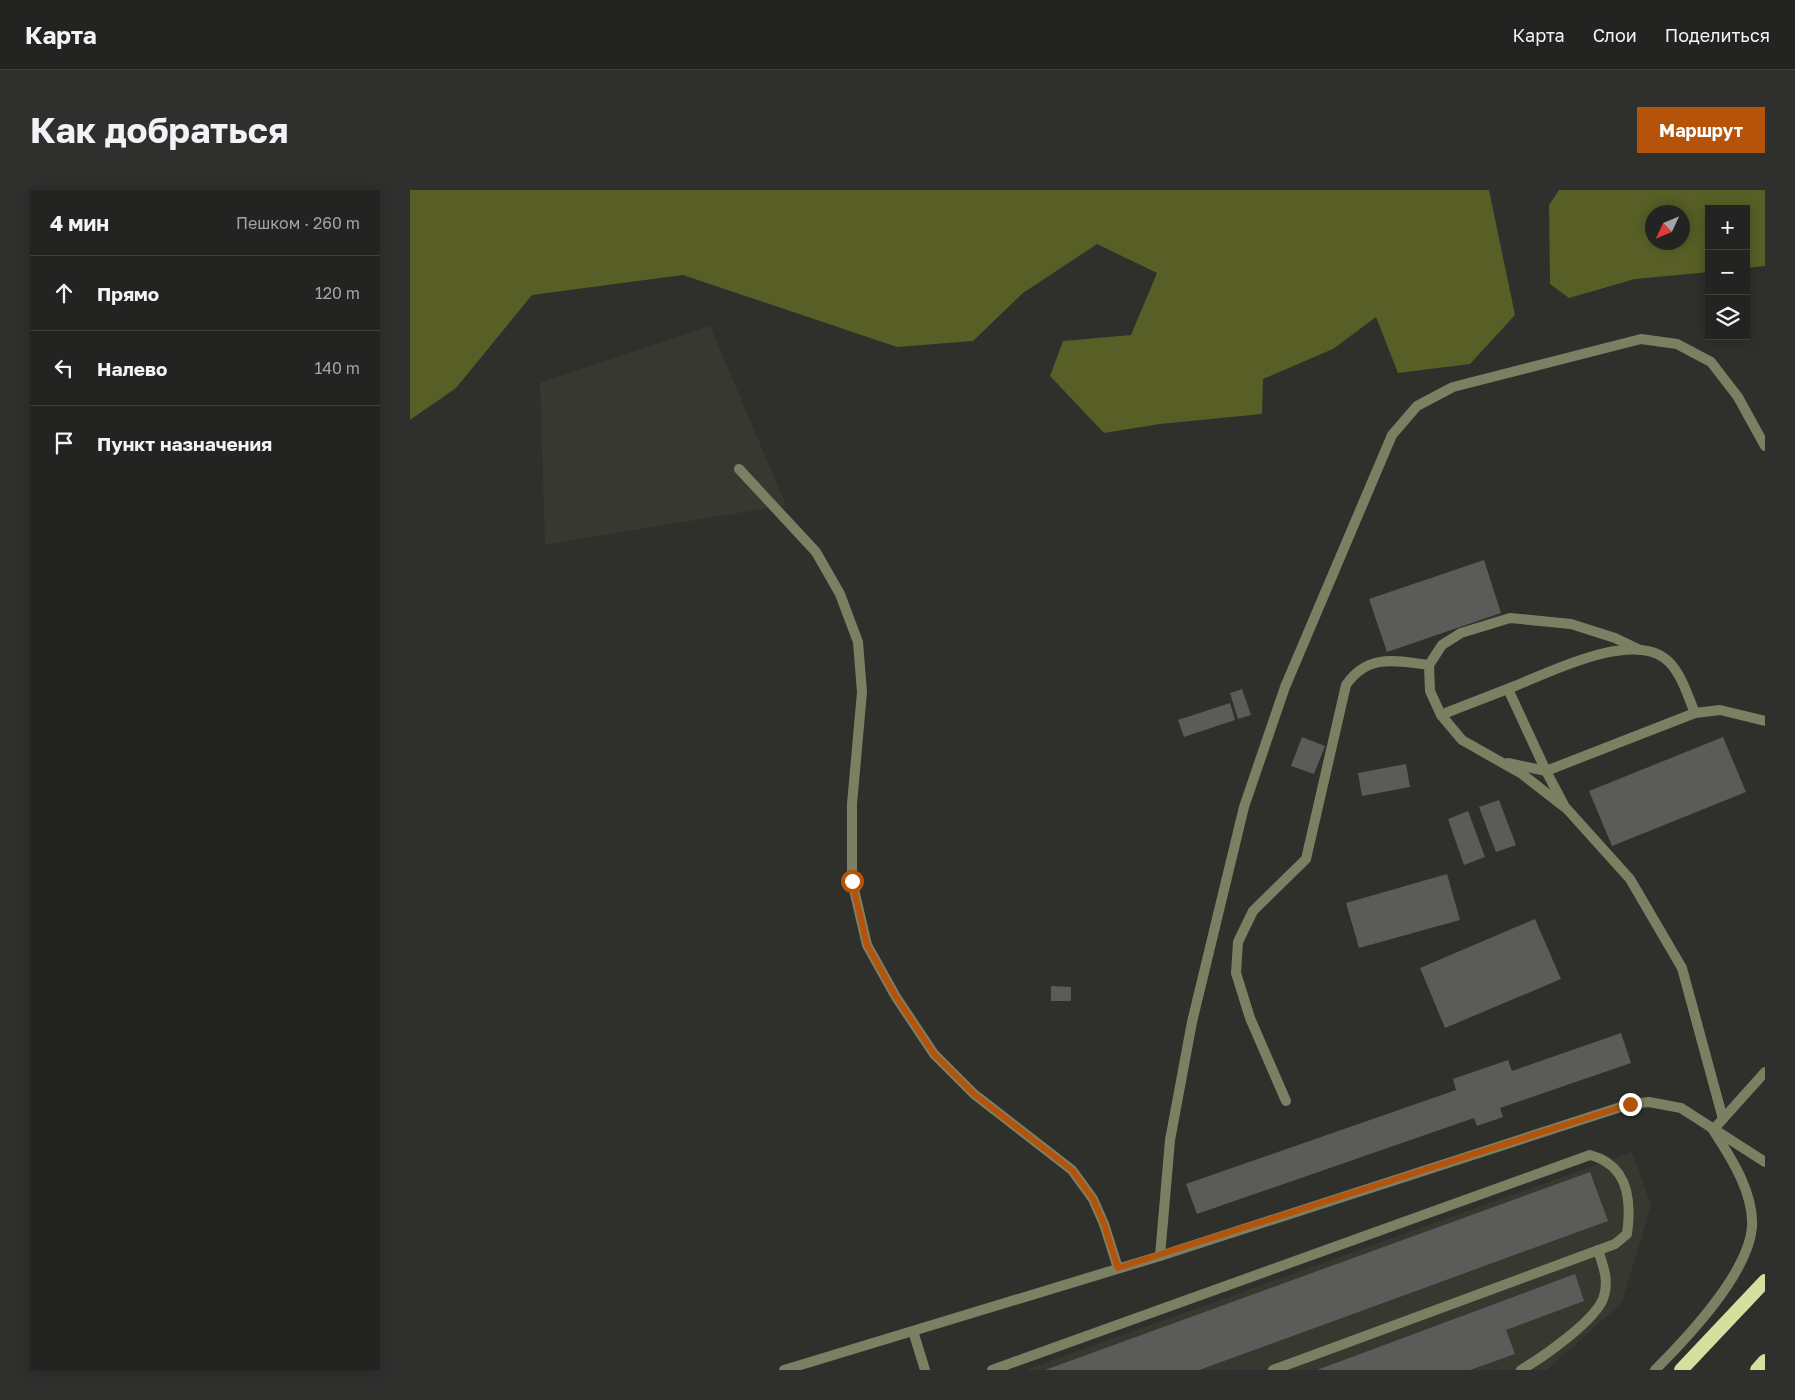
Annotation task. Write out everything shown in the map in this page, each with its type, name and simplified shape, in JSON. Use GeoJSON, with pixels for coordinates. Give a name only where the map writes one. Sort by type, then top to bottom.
{"type":"FeatureCollection","features":[{"type":"Feature","properties":{"kind":"highway"},"geometry":{"type":"LineString","coordinates":[[1681,1370],[1765,1281]]}},
{"type":"Feature","properties":{"kind":"highway"},"geometry":{"type":"LineString","coordinates":[[1757,1370],[1765,1361]]}},
{"type":"Feature","properties":{"kind":"street"},"geometry":{"type":"LineString","coordinates":[[1160,1256],[1172,1131],[1192,1022],[1244,807],[1285,687],[1392,435],[1417,406],[1453,387],[1641,339],[1677,344],[1711,362],[1738,397],[1765,446]]}},
{"type":"Feature","properties":{"kind":"street"},"geometry":{"type":"LineString","coordinates":[[739,469],[816,552],[840,594],[858,642],[862,692],[852,804],[852,881],[867,945],[896,997],[934,1054],[974,1094],[1072,1170],[1093,1199],[1104,1224],[1118,1268]]}},
{"type":"Feature","properties":{"kind":"street"},"geometry":{"type":"LineString","coordinates":[[1695,713],[1675,670],[1669,662],[1615,638],[1571,624],[1510,618],[1461,633],[1442,645],[1429,664],[1430,691],[1440,715],[1462,740],[1522,774],[1566,810],[1613,858],[1630,879],[1682,968],[1723,1119]]}},
{"type":"Feature","properties":{"kind":"street"},"geometry":{"type":"LineString","coordinates":[[1440,715],[1591,656],[1616,651],[1640,650]]}},
{"type":"Feature","properties":{"kind":"street"},"geometry":{"type":"LineString","coordinates":[[1286,1101],[1250,1018],[1236,973],[1238,942],[1253,911],[1306,859],[1346,685],[1355,673],[1370,664],[1391,660],[1429,664]]}},
{"type":"Feature","properties":{"kind":"street"},"geometry":{"type":"LineString","coordinates":[[1508,689],[1546,772],[1566,810]]}},
{"type":"Feature","properties":{"kind":"street"},"geometry":{"type":"LineString","coordinates":[[1497,761],[1546,772],[1695,713],[1720,710],[1765,721]]}},
{"type":"Feature","properties":{"kind":"street"},"geometry":{"type":"LineString","coordinates":[[1713,1130],[1765,1072]]}},
{"type":"Feature","properties":{"kind":"street"},"geometry":{"type":"LineString","coordinates":[[784,1370],[1160,1256],[1630,1104],[1649,1102],[1681,1108],[1698,1117],[1713,1130],[1765,1162]]}},
{"type":"Feature","properties":{"kind":"street"},"geometry":{"type":"LineString","coordinates":[[1655,1370],[1677,1348],[1712,1306],[1737,1270],[1747,1248],[1752,1226],[1749,1206],[1738,1172],[1713,1130]]}},
{"type":"Feature","properties":{"kind":"street"},"geometry":{"type":"LineString","coordinates":[[992,1370],[1590,1155],[1604,1159],[1615,1167],[1626,1186],[1629,1218],[1626,1234],[1615,1244],[1273,1370]]}},
{"type":"Feature","properties":{"kind":"street"},"geometry":{"type":"LineString","coordinates":[[1521,1370],[1586,1323],[1604,1297],[1607,1277],[1598,1250]]}},
{"type":"Feature","properties":{"kind":"street"},"geometry":{"type":"LineString","coordinates":[[913,1331],[925,1370]]}},
{"type":"Feature","properties":{"kind":"shaded area"},"geometry":{"type":"Polygon","coordinates":[[[710,326],[786,505],[545,545],[540,383],[710,326]]]}},
{"type":"Feature","properties":{"kind":"shaded area"},"geometry":{"type":"Polygon","coordinates":[[[1632,1152],[1651,1205],[1622,1303],[1547,1370],[1025,1370],[1632,1152]]]}},
{"type":"Feature","properties":{"kind":"green space"},"geometry":{"type":"Polygon","coordinates":[[[410,190],[1489,190],[1515,315],[1470,364],[1398,373],[1376,317],[1333,349],[1263,379],[1262,414],[1160,424],[1104,433],[1050,376],[1063,341],[1131,335],[1157,273],[1097,244],[1023,293],[973,341],[897,347],[683,275],[532,295],[456,388],[410,420],[410,190]]]}},
{"type":"Feature","properties":{"kind":"green space"},"geometry":{"type":"Polygon","coordinates":[[[1559,190],[1765,190],[1765,266],[1750,268],[1750,205],[1705,205],[1705,272],[1635,279],[1569,298],[1550,284],[1549,205],[1559,190]]]}},
{"type":"Feature","properties":{"kind":"building"},"geometry":{"type":"Polygon","coordinates":[[[1484,560],[1501,613],[1387,652],[1369,599],[1484,560]]]}},
{"type":"Feature","properties":{"kind":"building"},"geometry":{"type":"Polygon","coordinates":[[[1242,689],[1251,715],[1238,719],[1230,693],[1242,689]]]}},
{"type":"Feature","properties":{"kind":"building"},"geometry":{"type":"Polygon","coordinates":[[[1230,703],[1235,720],[1184,737],[1178,720],[1230,703]]]}},
{"type":"Feature","properties":{"kind":"building"},"geometry":{"type":"Polygon","coordinates":[[[1302,737],[1325,746],[1314,774],[1291,766],[1302,737]]]}},
{"type":"Feature","properties":{"kind":"building"},"geometry":{"type":"Polygon","coordinates":[[[1723,737],[1746,792],[1612,846],[1589,791],[1723,737]]]}},
{"type":"Feature","properties":{"kind":"building"},"geometry":{"type":"Polygon","coordinates":[[[1406,764],[1410,787],[1362,796],[1358,773],[1406,764]]]}},
{"type":"Feature","properties":{"kind":"building"},"geometry":{"type":"Polygon","coordinates":[[[1499,800],[1516,845],[1496,852],[1479,807],[1499,800]]]}},
{"type":"Feature","properties":{"kind":"building"},"geometry":{"type":"Polygon","coordinates":[[[1468,811],[1485,857],[1464,865],[1448,819],[1468,811]]]}},
{"type":"Feature","properties":{"kind":"building"},"geometry":{"type":"Polygon","coordinates":[[[1447,874],[1460,920],[1359,948],[1346,903],[1447,874]]]}},
{"type":"Feature","properties":{"kind":"building"},"geometry":{"type":"Polygon","coordinates":[[[1535,919],[1561,979],[1445,1028],[1420,968],[1535,919]]]}},
{"type":"Feature","properties":{"kind":"building"},"geometry":{"type":"Polygon","coordinates":[[[1051,986],[1071,987],[1071,1001],[1051,1001],[1051,986]]]}},
{"type":"Feature","properties":{"kind":"building"},"geometry":{"type":"Polygon","coordinates":[[[1621,1033],[1631,1063],[1500,1108],[1503,1117],[1477,1126],[1474,1118],[1197,1214],[1186,1184],[1456,1090],[1453,1079],[1508,1060],[1512,1071],[1621,1033]]]}},
{"type":"Feature","properties":{"kind":"building"},"geometry":{"type":"Polygon","coordinates":[[[1590,1172],[1608,1221],[1199,1370],[1045,1370],[1590,1172]]]}},
{"type":"Feature","properties":{"kind":"building"},"geometry":{"type":"Polygon","coordinates":[[[1575,1274],[1584,1301],[1506,1330],[1515,1354],[1470,1370],[1317,1370],[1575,1274]]]}},
{"type":"Feature","properties":{"kind":"route"},"geometry":{"type":"LineString","coordinates":[[852,881],[867,945],[896,997],[934,1054],[974,1094],[1072,1170],[1093,1199],[1104,1224],[1118,1268],[1630,1104]]}}]}
